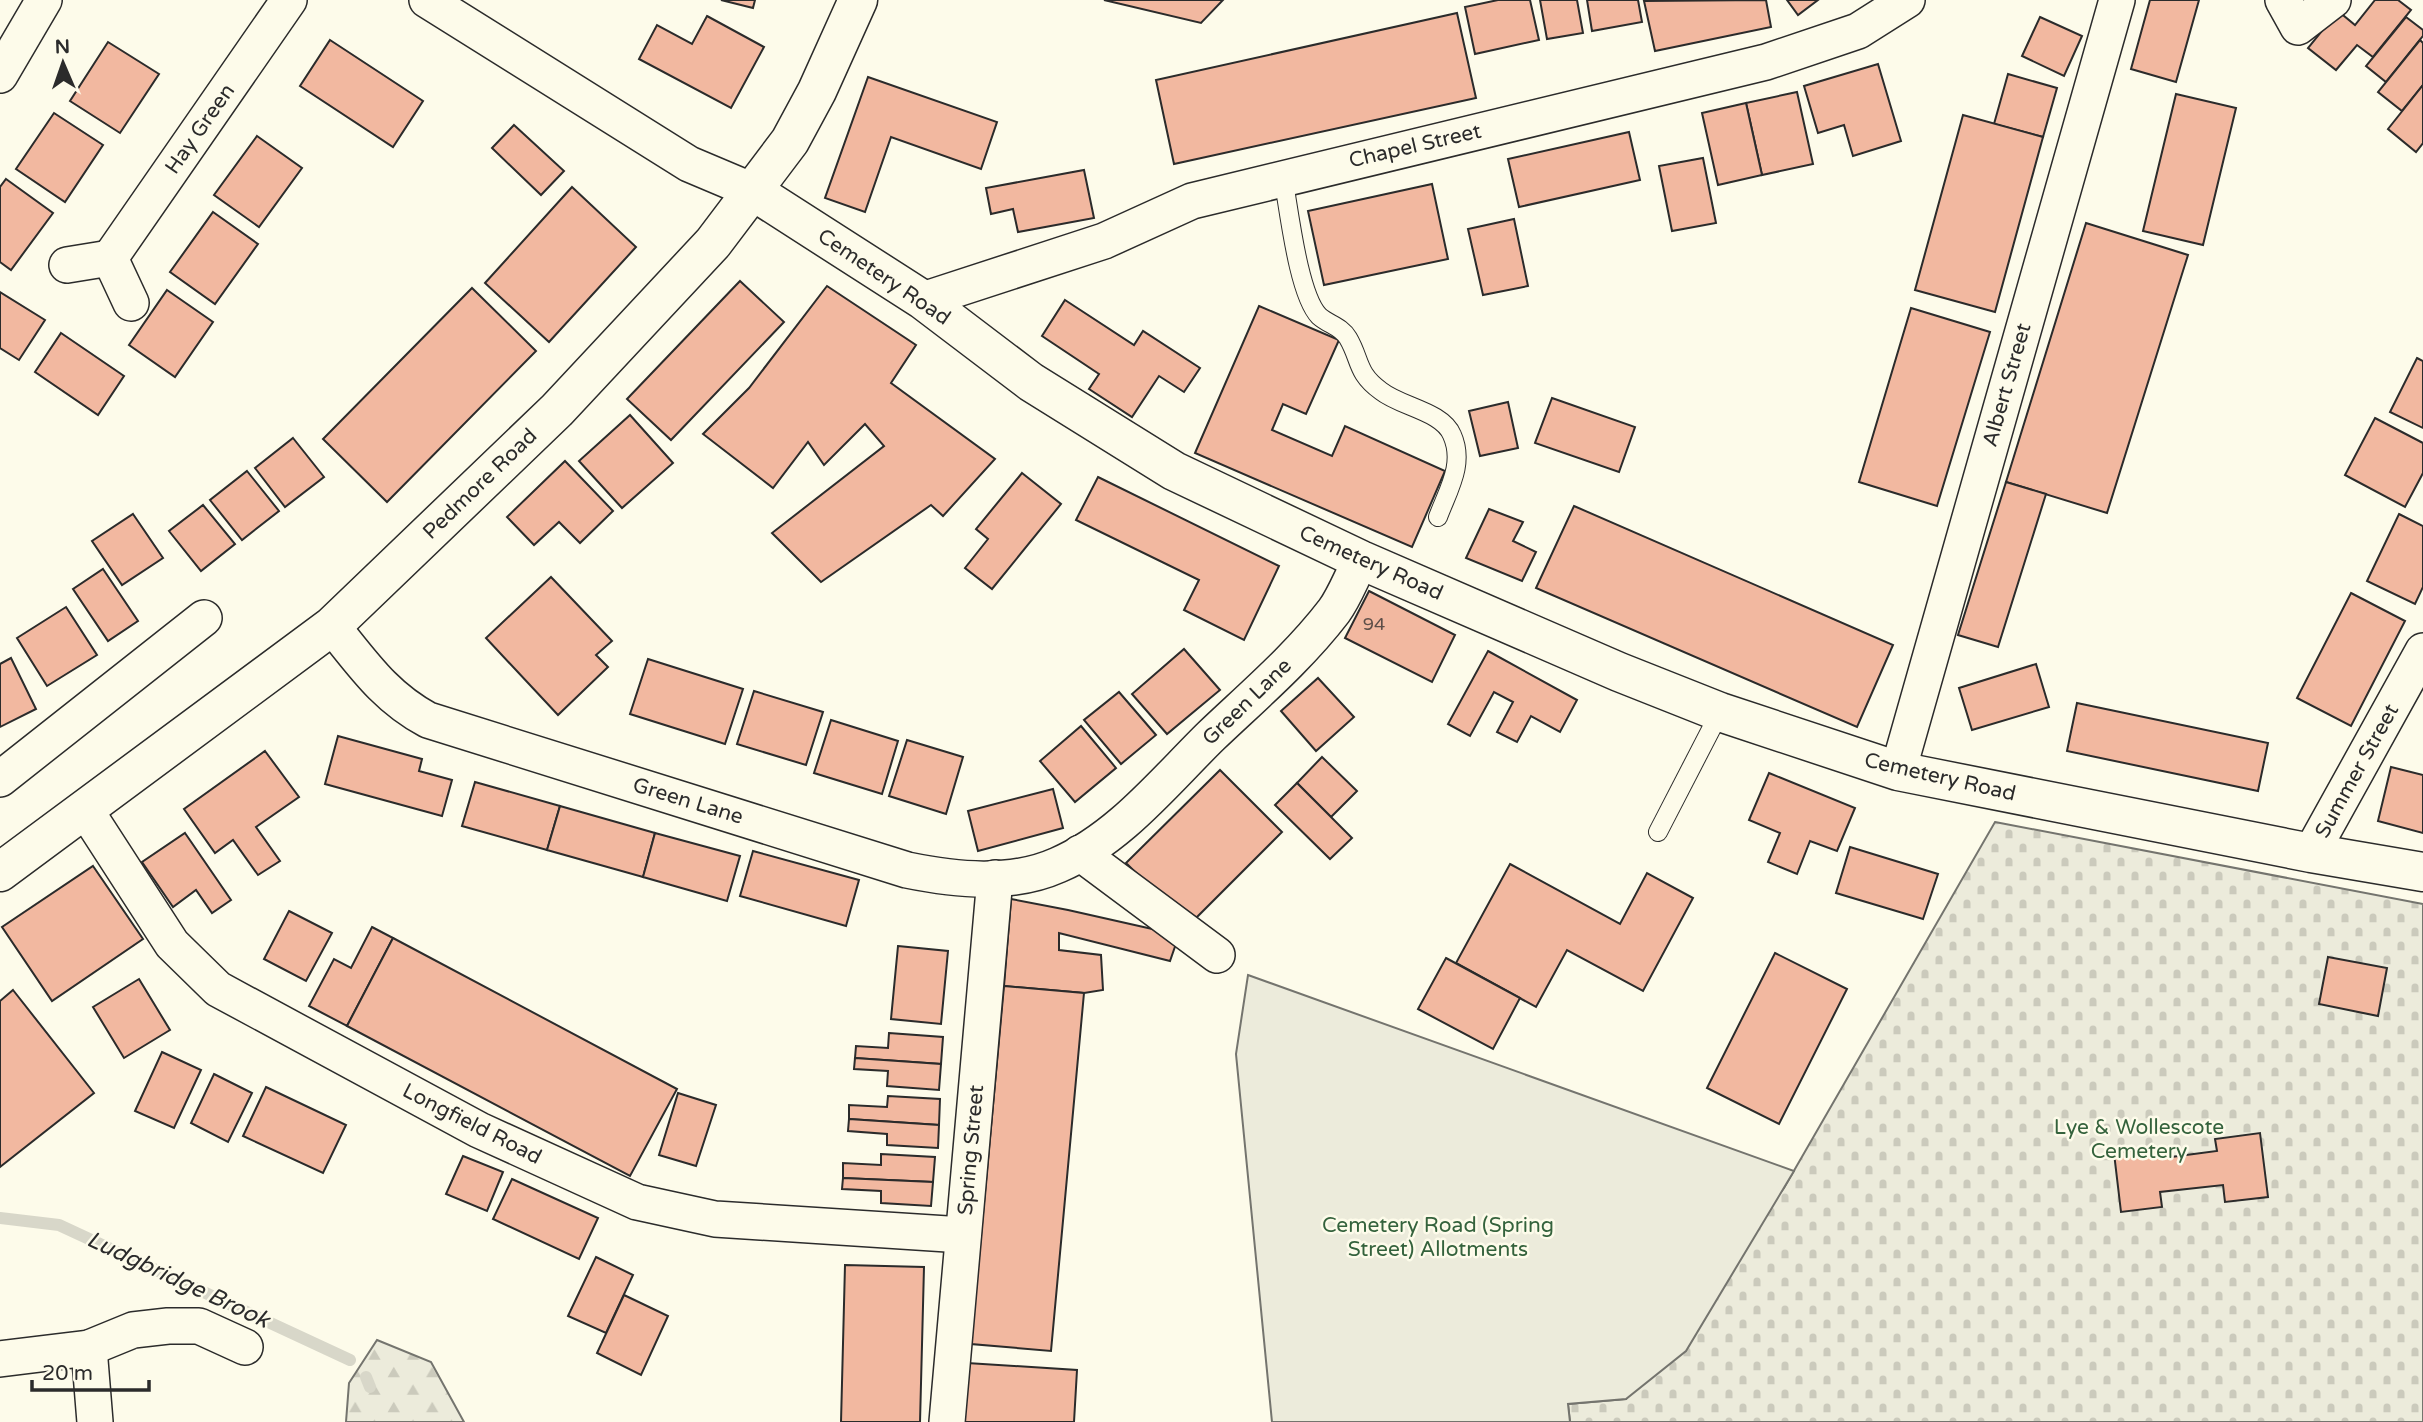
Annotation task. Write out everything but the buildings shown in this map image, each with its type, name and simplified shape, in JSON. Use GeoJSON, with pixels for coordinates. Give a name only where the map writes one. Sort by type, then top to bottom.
{"type":"FeatureCollection","features":[{"type":"Feature","properties":{"kind":"main road","name":"Pedmore Road"},"geometry":{"type":"LineString","coordinates":[[0,872],[86,811],[332,626],[557,410],[713,243],[790,141],[817,91],[858,0]]}},
{"type":"Feature","properties":{"kind":"main road","name":"Cemetery Road"},"geometry":{"type":"LineString","coordinates":[[753,191],[923,300],[1031,382],[1174,471],[1361,560],[1619,672],[1720,712],[1898,771],[2311,853],[2423,872]]}},
{"type":"Feature","properties":{"kind":"street"},"geometry":{"type":"LineString","coordinates":[[0,75],[44,0]]}},
{"type":"Feature","properties":{"kind":"street","name":"Hay Green"},"geometry":{"type":"LineString","coordinates":[[110,258],[289,0]]}},
{"type":"Feature","properties":{"kind":"street","name":"Cemetery Road"},"geometry":{"type":"LineString","coordinates":[[427,0],[690,164],[753,191]]}},
{"type":"Feature","properties":{"kind":"street","name":"Chapel Street"},"geometry":{"type":"LineString","coordinates":[[923,300],[1104,241],[1192,201],[1766,62],[1858,31],[1907,0]]}},
{"type":"Feature","properties":{"kind":"street","name":"Albert Street"},"geometry":{"type":"LineString","coordinates":[[1898,771],[2117,0]]}},
{"type":"Feature","properties":{"kind":"street"},"geometry":{"type":"LineString","coordinates":[[2283,0],[2298,27],[2333,0]]}},
{"type":"Feature","properties":{"kind":"street"},"geometry":{"type":"LineString","coordinates":[[67,265],[110,258],[131,303]]}},
{"type":"Feature","properties":{"kind":"street","name":"Green Lane"},"geometry":{"type":"LineString","coordinates":[[332,626],[385,692],[428,720],[907,870],[956,880],[995,878],[1030,874],[1058,865],[1107,836],[1303,647],[1336,609],[1361,560]]}},
{"type":"Feature","properties":{"kind":"street"},"geometry":{"type":"LineString","coordinates":[[0,779],[204,618]]}},
{"type":"Feature","properties":{"kind":"street","name":"Summer Street"},"geometry":{"type":"LineString","coordinates":[[2311,853],[2423,652]]}},
{"type":"Feature","properties":{"kind":"street","name":"Longfield Road"},"geometry":{"type":"LineString","coordinates":[[86,811],[172,944],[218,989],[479,1130],[637,1202],[715,1219],[963,1235]]}},
{"type":"Feature","properties":{"kind":"street"},"geometry":{"type":"LineString","coordinates":[[1080,853],[1217,956]]}},
{"type":"Feature","properties":{"kind":"street","name":"Spring Street"},"geometry":{"type":"LineString","coordinates":[[947,1422],[995,878]]}},
{"type":"Feature","properties":{"kind":"street"},"geometry":{"type":"LineString","coordinates":[[0,1359],[89,1348],[133,1330],[168,1326],[199,1326],[245,1347]]}},
{"type":"Feature","properties":{"kind":"street"},"geometry":{"type":"LineString","coordinates":[[89,1348],[95,1422]]}},
{"type":"Feature","properties":{"kind":"lane"},"geometry":{"type":"LineString","coordinates":[[1283,177],[1304,290],[1319,316],[1342,329],[1350,341],[1357,365],[1370,383],[1384,394],[1445,424],[1452,434],[1458,467],[1438,517]]}},
{"type":"Feature","properties":{"kind":"lane"},"geometry":{"type":"LineString","coordinates":[[1658,832],[1720,712]]}},
{"type":"Feature","properties":{"kind":"green space","name":"Lye & Wollescote Cemetery"},"geometry":{"type":"Polygon","coordinates":[[[1995,822],[2423,904],[2423,1422],[1570,1422],[1568,1404],[1626,1399],[1784,1188],[1995,822]]]}},
{"type":"Feature","properties":{"kind":"green space","name":"Cemetery Road (Spring Street) Allotments"},"geometry":{"type":"Polygon","coordinates":[[[1248,975],[1794,1171],[1686,1351],[1626,1399],[1568,1404],[1570,1422],[1272,1422],[1236,1054],[1248,975]]]}},
{"type":"Feature","properties":{"kind":"green space"},"geometry":{"type":"Polygon","coordinates":[[[377,1340],[431,1362],[464,1422],[346,1422],[349,1383],[377,1340]]]}},
{"type":"Feature","properties":{"kind":"waterway","name":"Ludgbridge Brook"},"geometry":{"type":"LineString","coordinates":[[0,1218],[59,1225],[350,1360]]}},
{"type":"Feature","properties":{"kind":"waterway","name":"Ludgbridge Brook"},"geometry":{"type":"LineString","coordinates":[[366,1377],[370,1387]]}}]}
